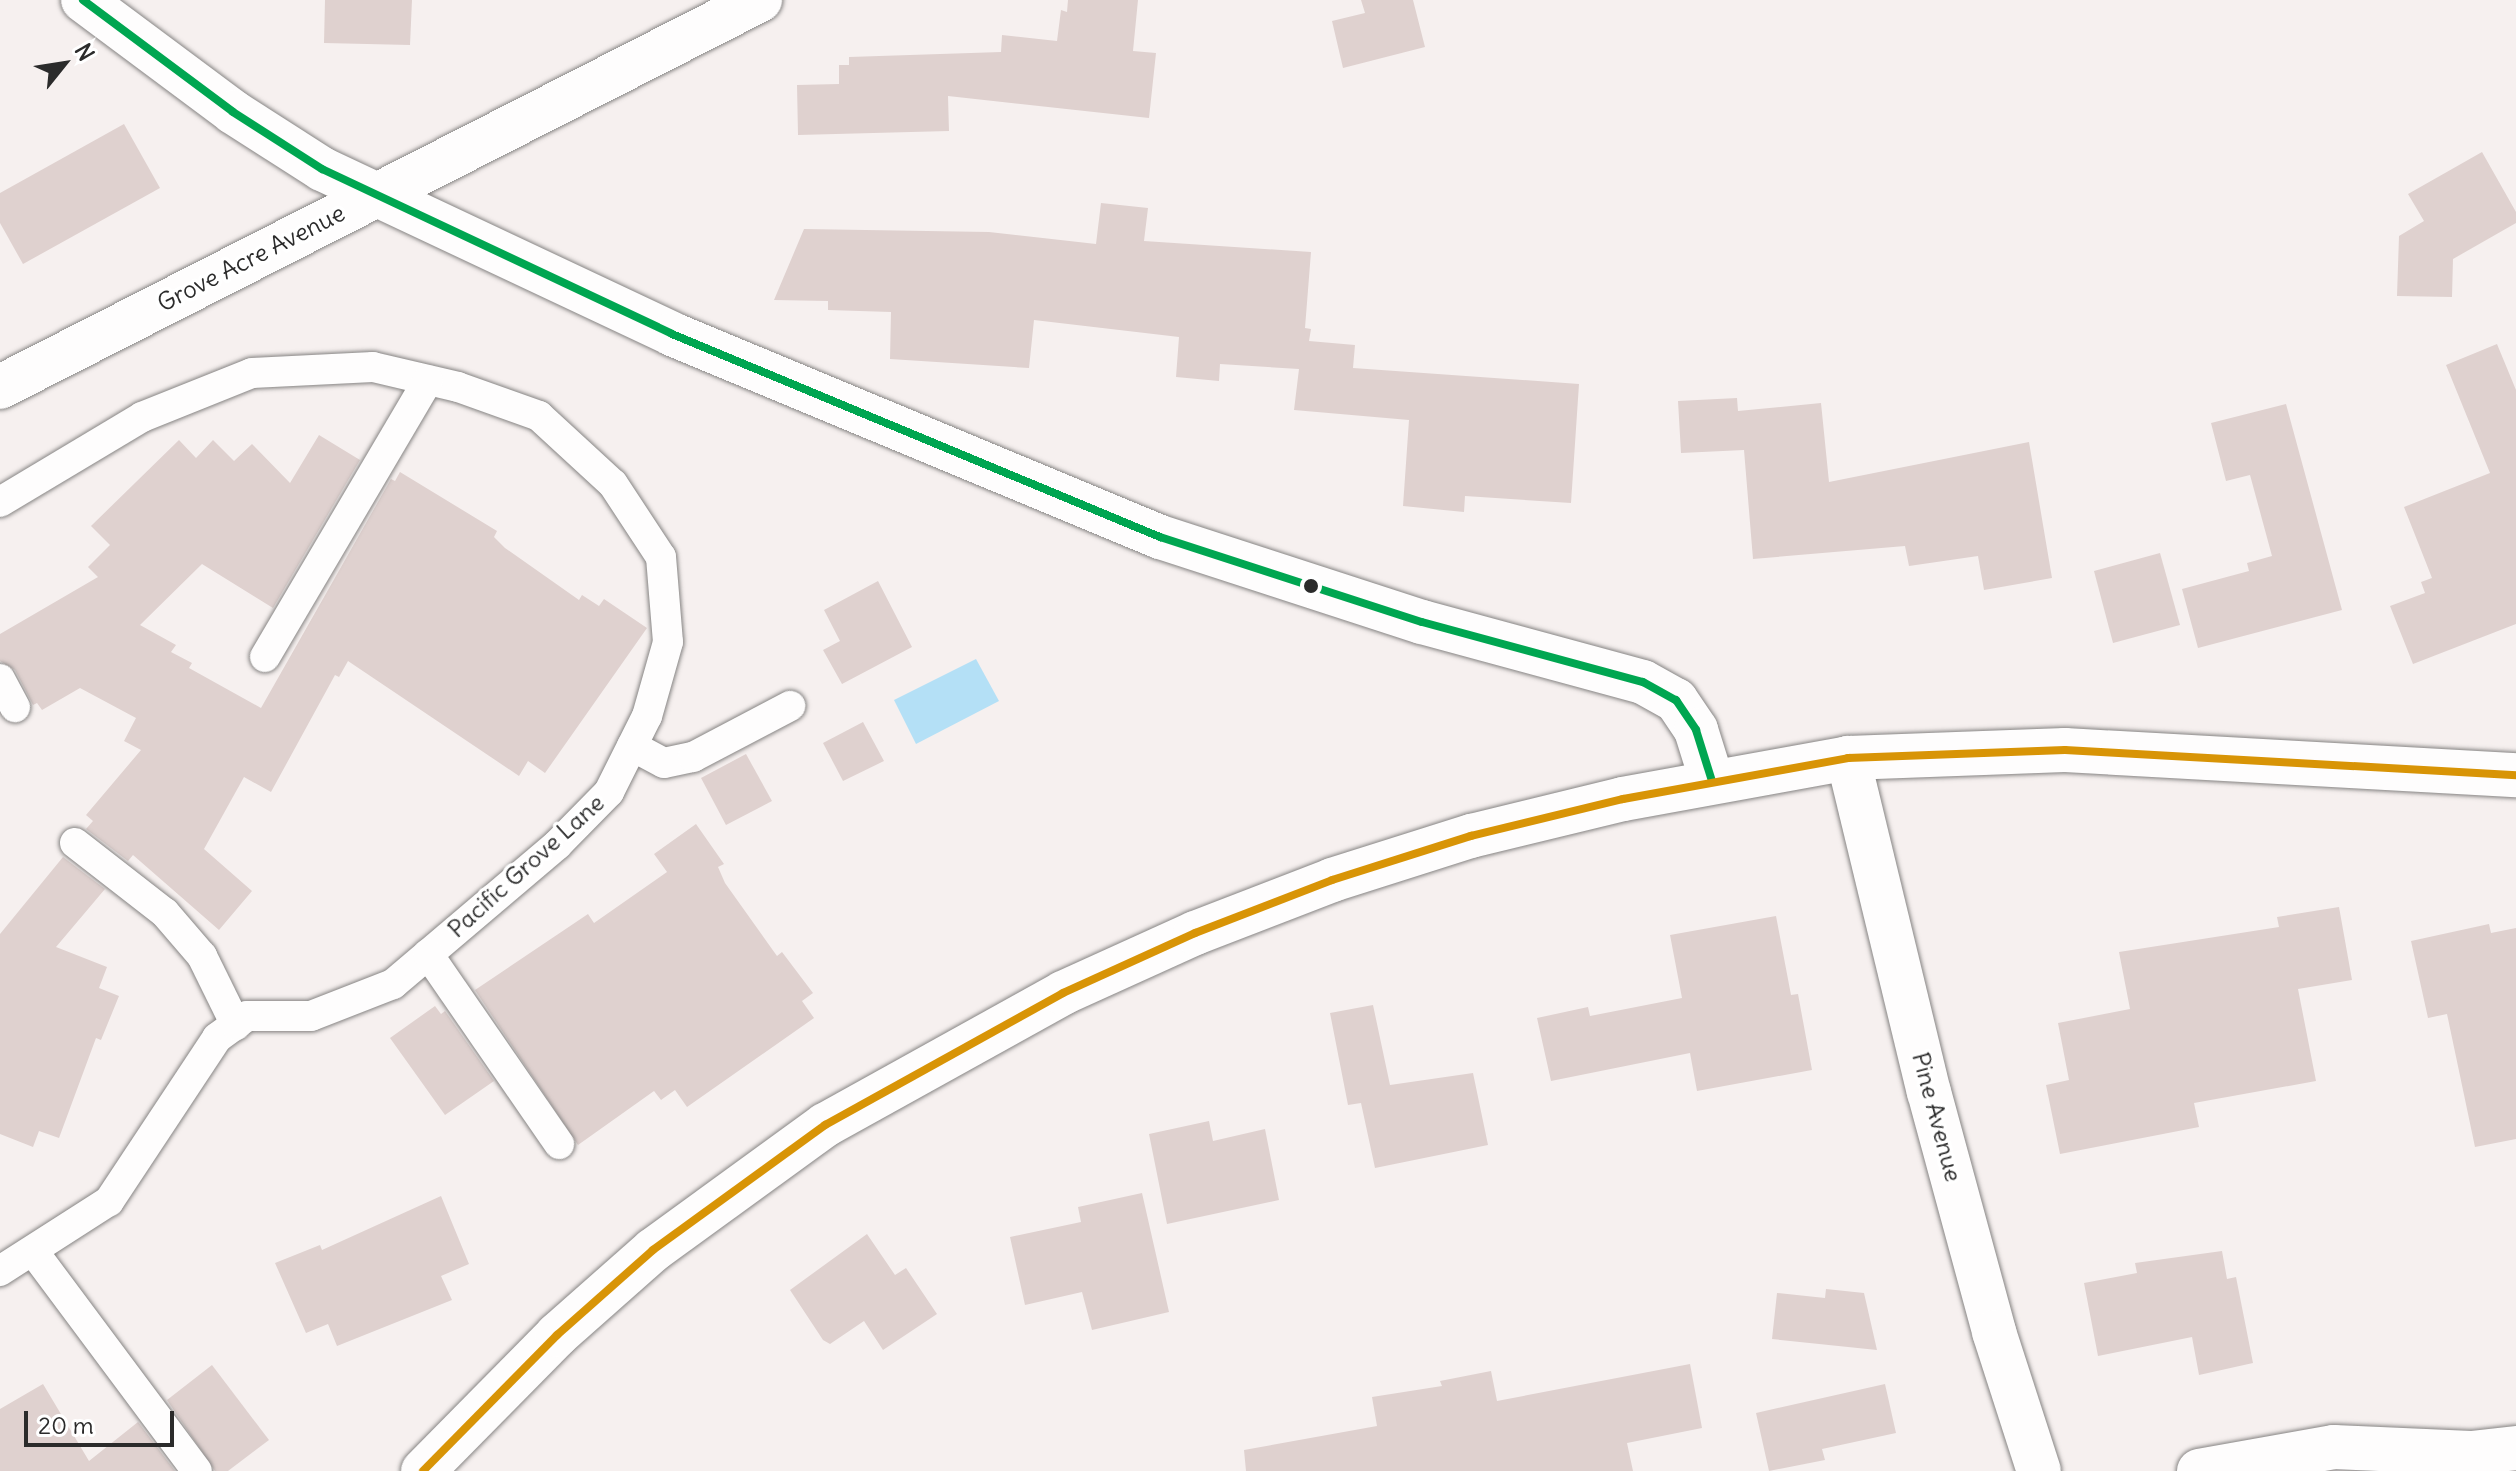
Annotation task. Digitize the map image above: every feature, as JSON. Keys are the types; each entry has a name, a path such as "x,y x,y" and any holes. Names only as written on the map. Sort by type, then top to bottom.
{"main road":[{"path":"83,0 233,112 373,195 686,340 1160,537 1422,622 1643,682 1676,700 1696,730 1712,781"},
{"name":"Grove Acre Avenue","path":"0,387 760,0"},
{"path":"423,1471 557,1335 653,1250 825,1125 939,1059 1168,945 1332,880 1471,836 1712,781 1848,758 2065,750 2516,775"},
{"name":"Pine Avenue","path":"1848,758 1933,1107 2039,1471"},
{"path":"2199,1471 2334,1447 2471,1453 2516,1448"}],"lane":[{"name":"Pacific Grove Lane","path":"0,502 142,417 252,373 373,367 428,380 539,416 613,484 661,557 668,642 647,716 609,792 557,845 393,984 311,1016 247,1016 217,1038 109,1201 0,1271"},
{"path":"265,657 428,380"},
{"path":"0,679 15,707"},
{"path":"632,746 664,763 693,757 790,706"},
{"path":"75,843 165,913 202,956 236,1025"},
{"path":"428,954 559,1144"},
{"path":"33,1251 197,1471"}],"water":[{"path":"976,659 999,701 916,744 894,700"}],"building":[{"path":"325,0 412,0 410,45 324,43"},
{"path":"1068,0 1138,0 1133,51 1156,53 1149,118 948,96 949,131 798,135 797,85 839,84 839,65 849,65 849,57 1001,52 1002,35 1057,41 1061,10 1067,12"},
{"path":"1361,0 1413,0 1425,47 1343,68 1332,21 1365,13"},
{"path":"124,124 160,188 23,264 0,223 0,193"},
{"path":"2482,152 2516,212 2516,223 2453,259 2452,297 2397,296 2399,236 2424,221 2408,194"},
{"path":"1101,203 1148,208 1144,241 1311,252 1305,328 1311,329 1309,341 1355,345 1353,368 1579,384 1571,503 1465,496 1464,512 1403,506 1409,420 1294,410 1299,369 1220,364 1219,381 1176,377 1179,337 1034,320 1029,368 890,359 891,312 828,310 828,301 774,300 804,229 989,232 1096,244"},
{"path":"2497,344 2516,390 2516,624 2413,664 2390,606 2425,593 2421,582 2432,578 2404,507 2490,473 2446,365"},
{"path":"1737,398 1738,411 1821,403 1829,482 2029,442 2052,578 1984,590 1978,556 1909,566 1905,546 1753,559 1744,450 1681,453 1678,401"},
{"path":"2286,404 2342,610 2198,648 2182,589 2249,571 2247,563 2272,556 2250,475 2226,481 2211,423"},
{"path":"319,435 360,460 273,608 202,564 140,625 176,645 171,652 192,663 189,668 261,708 391,479 395,481 400,472 497,531 494,537 505,548 579,600 582,595 599,606 604,599 647,628 545,773 528,761 519,776 348,661 339,677 335,675 271,792 244,777 204,849 252,891 219,930 133,855 128,861 86,829 93,821 86,815 141,750 124,741 136,718 80,688 42,710 37,703 33,705 15,670 0,661 0,634 98,577 88,567 110,545 91,526 179,440 196,458 213,440 234,461 252,444 290,483"},
{"path":"2160,553 2180,625 2113,643 2094,571"},
{"path":"878,581 912,647 842,684 823,650 840,641 824,610"},
{"path":"863,722 884,761 843,781 823,743"},
{"path":"746,754 772,801 726,825 701,778"},
{"path":"696,824 724,864 718,867 725,883 777,956 782,952 813,993 802,1001 814,1018 687,1107 675,1090 661,1100 654,1091 578,1145 475,990 588,914 594,923 667,872 654,854"},
{"path":"63,857 105,889 56,947 107,967 99,988 119,996 101,1040 96,1038 59,1138 39,1131 33,1147 0,1134 0,934"},
{"path":"2339,907 2352,980 2298,989 2316,1081 2194,1103 2199,1127 2060,1154 2046,1085 2069,1080 2058,1023 2130,1009 2119,952 2279,927 2277,917"},
{"path":"1776,916 1791,995 1798,994 1812,1070 1697,1091 1690,1053 1551,1081 1537,1018 1588,1007 1590,1016 1682,998 1670,935"},
{"path":"2489,924 2491,933 2516,928 2516,1139 2475,1147 2447,1014 2428,1018 2411,941"},
{"path":"1373,1005 1390,1085 1473,1073 1488,1145 1375,1168 1361,1103 1348,1105 1330,1013"},
{"path":"435,1006 441,1014 445,1011 494,1081 445,1115 390,1038"},
{"path":"1209,1121 1213,1141 1265,1129 1279,1200 1167,1224 1149,1134"},
{"path":"1142,1193 1169,1312 1092,1330 1082,1292 1025,1305 1010,1237 1081,1222 1078,1207"},
{"path":"441,1196 469,1264 441,1276 452,1300 337,1346 328,1324 306,1333 275,1263 320,1245 322,1250"},
{"path":"867,1234 895,1275 906,1268 937,1314 883,1350 864,1321 830,1344 823,1340 790,1290"},
{"path":"2222,1251 2227,1279 2236,1277 2253,1363 2199,1375 2192,1337 2098,1356 2084,1283 2137,1273 2135,1263"},
{"path":"1826,1289 1864,1293 1877,1350 1772,1339 1777,1293 1825,1298"},
{"path":"1690,1364 1702,1428 1627,1443 1633,1471 1246,1471 1244,1450 1377,1426 1372,1397 1442,1386 1440,1381 1491,1371 1497,1401"},
{"path":"212,1365 269,1440 228,1471 215,1471 167,1400"},
{"path":"43,1384 89,1461 138,1422 175,1471 0,1471 0,1409"},
{"path":"1885,1384 1896,1433 1822,1449 1825,1460 1769,1471 1756,1413"}],"transit line":[{"path":"83,0 233,112 322,169 672,334 1160,537 1422,622 1643,682 1676,700 1696,730 1712,781"},
{"path":"423,1471 557,1335 653,1250 825,1125 1063,993 1195,933 1332,880 1471,836 1623,799 1848,758 2065,750 2516,775"}]}
